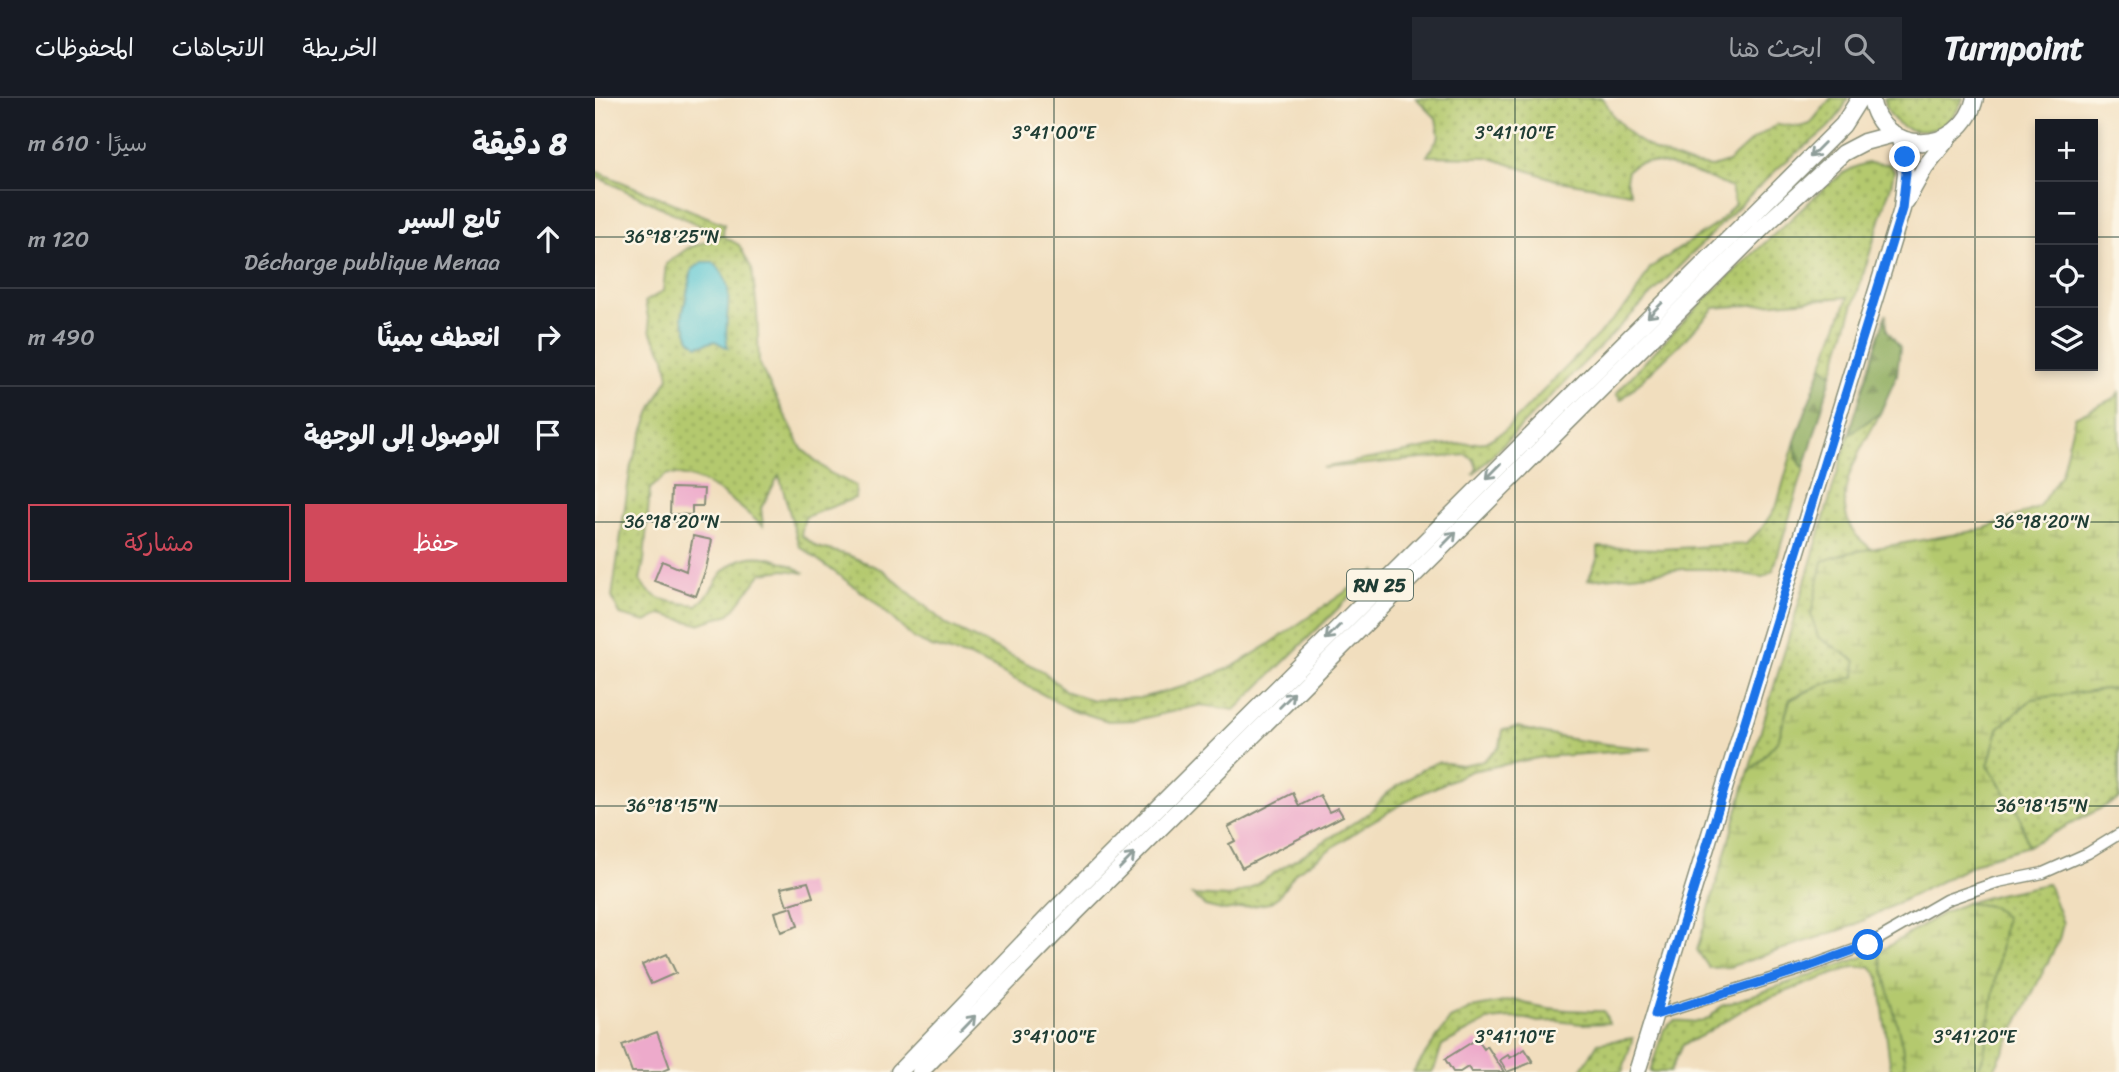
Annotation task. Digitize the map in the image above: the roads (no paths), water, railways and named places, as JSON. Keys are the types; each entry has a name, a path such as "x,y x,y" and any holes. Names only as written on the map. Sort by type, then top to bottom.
{"main road":[{"name":"RN 25","path":"899,1072 1072,893 1843,125 1860,98"},
{"path":"1871,98 1879,120 1897,136 1917,143 1934,142 1950,136"},
{"path":"1902,209 1925,167 1971,114 1975,98"},
{"name":"RN 25","path":"920,1072 1070,918 1754,235 1843,152 1864,142 1897,136"},
{"path":"1637,1072 1902,209 1906,173 1897,136"}],"street":[{"path":"1655,1015 1799,970 1868,945 1946,900 1998,882 2043,873 2088,853 2119,834"}],"water":[{"path":"702,262 713,262 726,282 728,348 715,341 697,346 690,339 682,317 692,270"}]}
